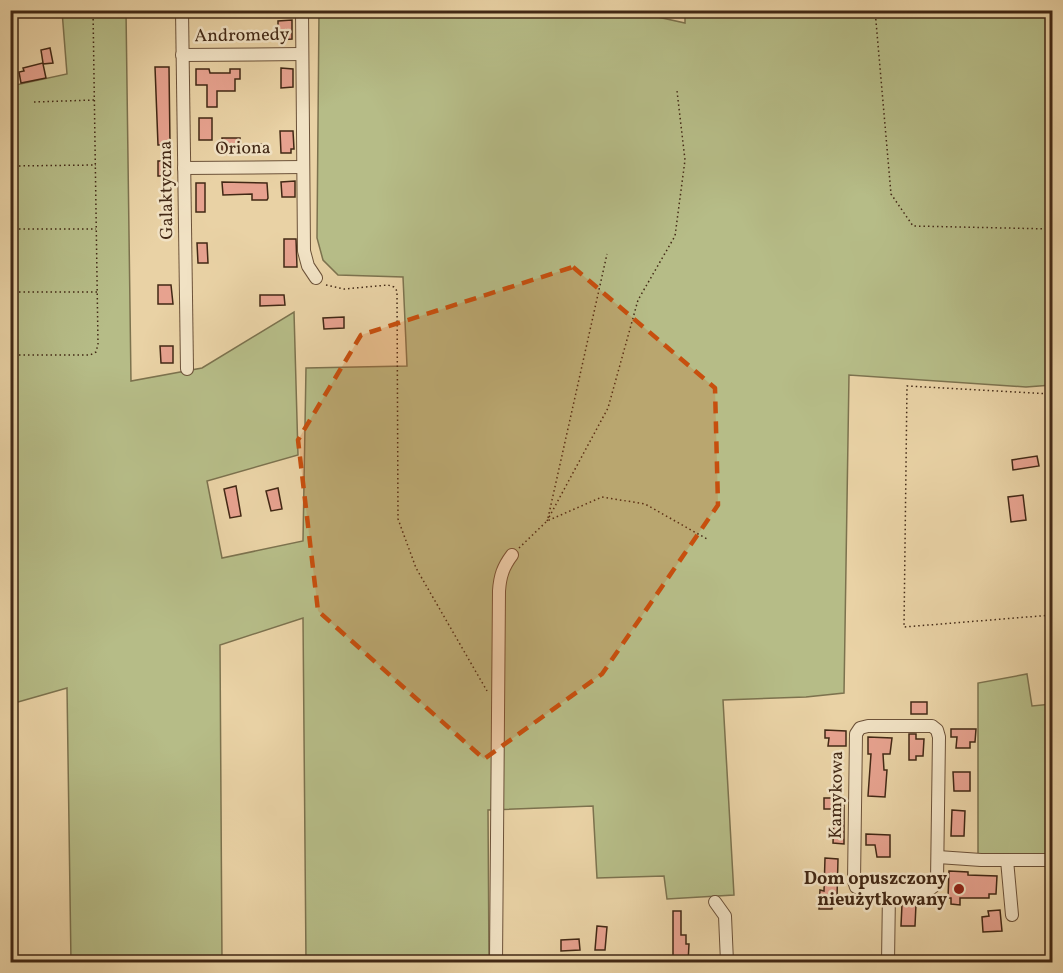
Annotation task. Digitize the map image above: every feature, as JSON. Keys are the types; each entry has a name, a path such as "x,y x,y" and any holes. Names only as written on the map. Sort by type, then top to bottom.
{"street":[{"name":"Galaktyczna","path":"182,10 188,369"},
{"path":"302,10 304,251 308,266 320,281"},
{"name":"Andromedy","path":"182,55 302,54"},
{"name":"Oriona","path":"184,168 303,167"},
{"path":"496,963 499,584 505,565 512,555"},
{"name":"Kamykowa","path":"868,726 932,726 937,730 939,737 937,880 934,886 927,891 889,891 862,890 856,887 854,881 856,734 860,728 868,726"},
{"path":"938,857 1053,860"},
{"path":"1007,860 1012,915"},
{"path":"888,963 889,891"},
{"path":"715,902 725,916 727,963"}],"path":[{"path":"10,355 90,355 96,352 98,344 93,10"},
{"path":"876,10 891,194 913,226 1053,229"},
{"path":"512,555 547,522 608,408 638,300 675,236 685,159 677,91"},
{"path":"34,102 94,100"},
{"path":"10,166 96,165"},
{"path":"10,229 96,229"},
{"path":"547,522 607,254"},
{"path":"320,281 344,289 388,285 398,291 398,519 416,568 497,709"},
{"path":"10,292 97,292"},
{"path":"1053,341 1053,376"},
{"path":"1053,394 907,386 904,627 1053,615"},
{"path":"547,522 602,497 645,504 707,539"}],"highlighted area":[{"path":"573,267 715,388 718,505 602,674 484,759 318,611 298,440 361,335"}],"green space":[{"path":"626,10 685,23 685,10 1052,11 1052,385 1026,387 849,375 844,693 723,700 734,895 667,899 664,876 597,878 593,806 488,810 489,962 306,962 303,618 220,645 222,962 71,962 67,688 11,704 11,86 67,74 62,11 126,11 131,381 202,368 294,312 298,455 207,481 222,558 303,541 306,368 407,366 403,277 338,275 323,260 317,238 319,11"},
{"path":"1027,674 1032,706 1052,704 1052,855 978,855 978,683"}],"building":[{"path":"292,20 292,39 278,40 278,21"},
{"path":"50,48 53,63 43,64 46,78 21,83 19,72 24,71 23,68 43,63 41,50"},
{"path":"155,67 169,67 170,145 158,145"},
{"path":"281,68 293,69 293,87 281,88"},
{"path":"196,69 209,69 210,73 230,73 230,69 240,69 240,79 235,79 235,91 217,91 217,107 207,107 207,85 196,85"},
{"path":"199,118 212,118 212,140 199,140"},
{"path":"280,131 293,131 294,149 291,149 291,153 281,153"},
{"path":"222,138 240,138 240,145 266,144 266,154 222,154"},
{"path":"158,161 171,161 170,176 158,176"},
{"path":"295,181 295,197 282,197 281,182"},
{"path":"222,182 267,183 268,198 267,200 252,200 252,194 223,195"},
{"path":"196,183 205,183 205,212 196,212"},
{"path":"284,239 296,239 297,267 284,267"},
{"path":"197,243 207,243 208,263 198,263"},
{"path":"158,285 171,285 173,304 158,304"},
{"path":"260,295 284,295 285,305 260,306"},
{"path":"344,317 344,328 324,329 323,318"},
{"path":"160,346 173,346 173,363 161,363"},
{"path":"1037,456 1039,466 1013,470 1012,460"},
{"path":"236,486 241,516 230,518 224,489"},
{"path":"278,488 282,509 271,511 266,491"},
{"path":"1023,495 1026,520 1011,522 1008,497"},
{"path":"911,702 927,702 927,714 911,714"},
{"path":"951,729 976,729 975,742 970,742 970,748 956,748 957,737 951,737"},
{"path":"825,730 846,731 846,746 828,746 829,738 825,738"},
{"path":"909,734 916,734 916,739 924,739 923,756 916,756 916,760 909,760"},
{"path":"868,737 892,738 890,754 883,754 884,770 887,770 885,797 868,796 871,754 868,754"},
{"path":"953,772 970,772 970,791 954,791"},
{"path":"824,798 844,798 844,844 833,843 834,816 832,816 832,809 824,809"},
{"path":"952,810 965,811 964,836 951,836"},
{"path":"866,834 890,835 890,857 877,857 875,845 866,845"},
{"path":"825,858 838,859 837,898 832,897 832,909 819,909 820,890 824,891"},
{"path":"949,871 968,872 968,875 997,876 996,894 989,894 989,898 960,898 960,905 951,904 951,898 948,898"},
{"path":"902,904 916,904 915,926 901,926"},
{"path":"1000,910 1002,931 983,932 982,917 989,916 988,911"},
{"path":"673,911 681,911 681,935 686,935 686,944 689,944 688,963 673,963"},
{"path":"597,926 607,927 605,950 595,950"},
{"path":"579,939 580,950 561,951 561,940"}],"place":[{"name":"Dom opuszczony nieużytkowany","path":"959,889"}]}
